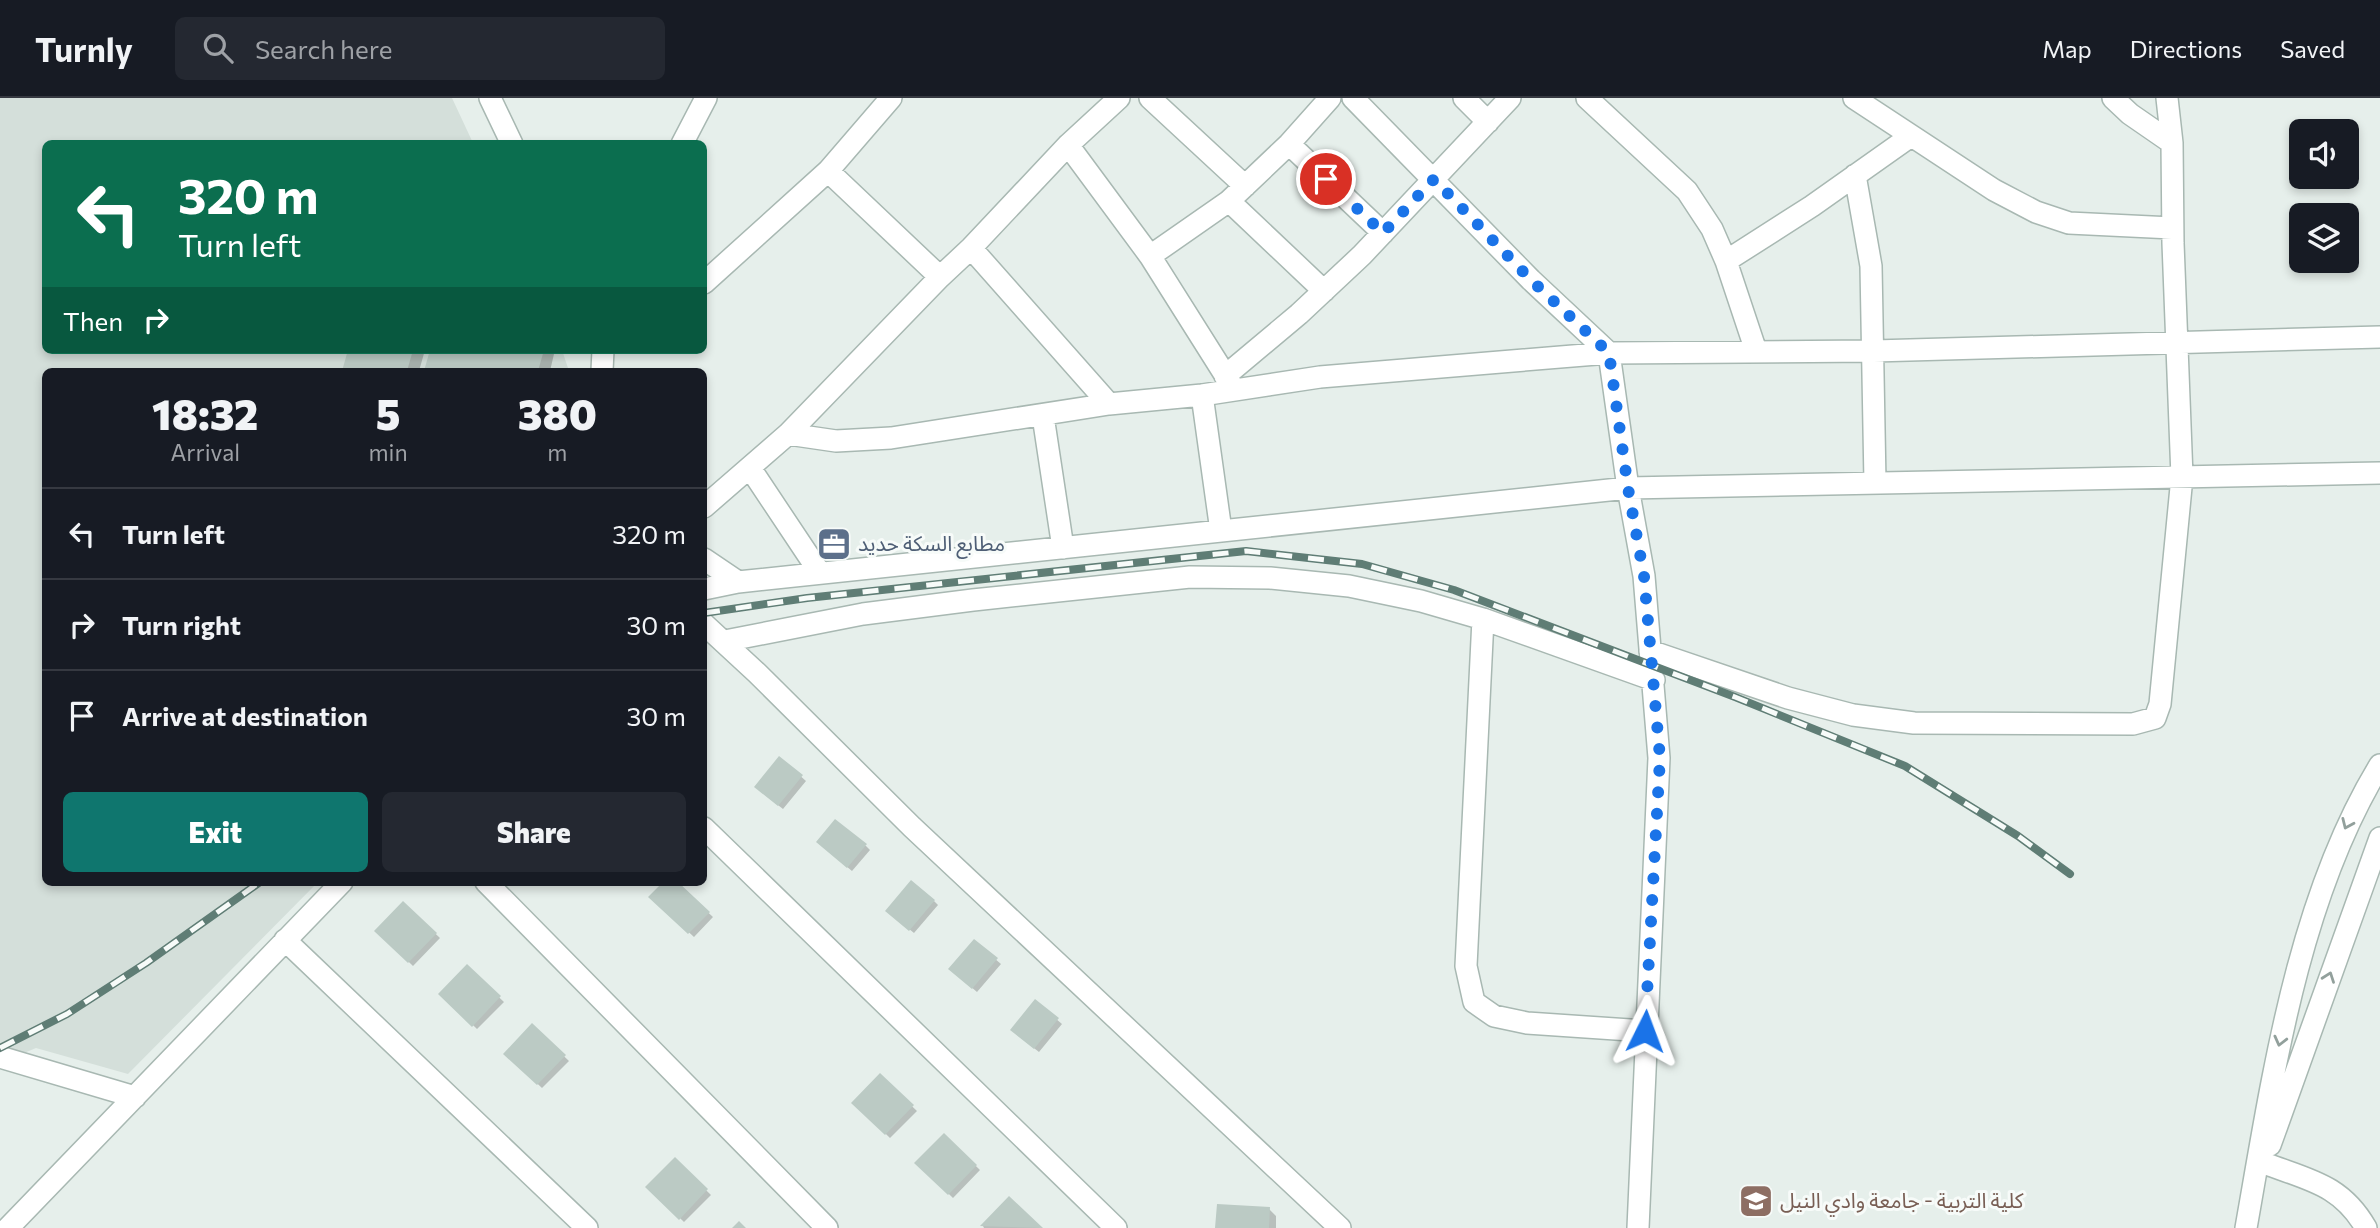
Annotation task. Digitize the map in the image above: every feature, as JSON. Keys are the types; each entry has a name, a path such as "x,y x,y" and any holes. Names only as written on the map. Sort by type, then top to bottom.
{"street":[{"path":"490,98 510,140"},
{"path":"684,140 706,98"},
{"path":"707,280 828,171 891,98"},
{"path":"707,504 788,434 1068,145 1119,98"},
{"path":"1150,98 1245,186"},
{"path":"1150,256 1229,201 1289,144 1330,98"},
{"path":"1353,98 1531,280 1609,353 1628,488 1644,576 1660,758 1645,1031 1638,1228"},
{"path":"1464,98 1488,122"},
{"path":"788,434 836,441 891,438 1109,404 1202,395 1230,382 1383,233 1510,98"},
{"path":"1587,98 1687,191 1712,229 1726,261 1756,351"},
{"path":"1854,98 1994,190 2036,212 2069,223 2172,228"},
{"path":"2113,98 2130,114 2172,143"},
{"path":"1650,651 1788,698 1853,715 1902,722 2133,724 2155,718 2160,704 2182,477 2172,228 2172,143 2167,98"},
{"path":"1726,261 1911,136"},
{"path":"1289,144 1383,233"},
{"path":"1068,145 1150,256 1230,382"},
{"path":"828,171 940,277"},
{"path":"1856,175 1871,266 1875,483"},
{"path":"1229,201 1324,291"},
{"path":"971,248 1109,404"},
{"path":"1230,382 1609,353 2176,345 2380,337"},
{"path":"1202,395 1221,531"},
{"path":"1043,416 1063,548"},
{"path":"750,468 820,573"},
{"path":"707,588 738,582 820,573 1628,488 2380,472"},
{"path":"707,561 738,582"},
{"path":"725,641 863,614 1190,578 1270,578 1349,586 1421,601 1483,619 1654,680"},
{"path":"1483,619 1466,966 1474,1002 1494,1016 1527,1023 1645,1031"},
{"path":"707,626 725,641 912,827 1340,1228"},
{"path":"2246,1228 2277,1054 2309,933 2335,853 2350,818 2380,765"},
{"path":"707,831 1116,1228"},
{"path":"2250,1203 2380,838"},
{"path":"8,1228 338,886"},
{"path":"490,886 827,1228"},
{"path":"285,940 586,1228"},
{"path":"0,1057 135,1097"},
{"path":"2264,1163 2329,1187 2346,1199 2366,1228"}],"shaded area":[{"path":"0,98 452,98 472,140 42,140 42,354 563,354 568,368 42,368 42,886 314,886 128,1074 36,1048 0,1063"}],"building":[{"path":"347,354 412,354 408,368 343,368"},
{"path":"429,354 543,354 539,368 425,368"},
{"path":"779,756 803,775 778,806 754,787"},
{"path":"835,819 867,844 847,868 816,842"},
{"path":"911,880 935,900 909,931 885,911"},
{"path":"659,886 682,886 710,912 688,934 648,897"},
{"path":"403,901 437,933 408,963 374,931"},
{"path":"974,939 998,958 972,989 948,969"},
{"path":"467,964 501,996 472,1027 438,994"},
{"path":"1035,999 1059,1018 1034,1049 1010,1030"},
{"path":"532,1023 566,1055 537,1085 503,1054"},
{"path":"880,1073 914,1105 885,1135 851,1103"},
{"path":"944,1133 977,1165 948,1195 914,1163"},
{"path":"675,1157 708,1189 679,1220 645,1187"},
{"path":"1009,1196 1043,1228 980,1226"},
{"path":"1217,1204 1270,1207 1269,1228 1215,1228"},
{"path":"739,1221 746,1228 732,1228"}],"railway":[{"path":"707,613 807,598 1246,551 1362,564 1454,590 1735,697 1905,766 2018,836 2070,874"},
{"path":"0,1048 67,1014 146,963 254,886"}],"place":[{"name":"مطابع السكة حديد","path":"834,544"},
{"name":"كلية التربية - جامعة وادي النيل","path":"1756,1201"}],"route":[{"path":"1326,179 1383,233 1434,179 1531,280 1609,353 1628,488 1644,576 1660,758 1645,1031"}]}
